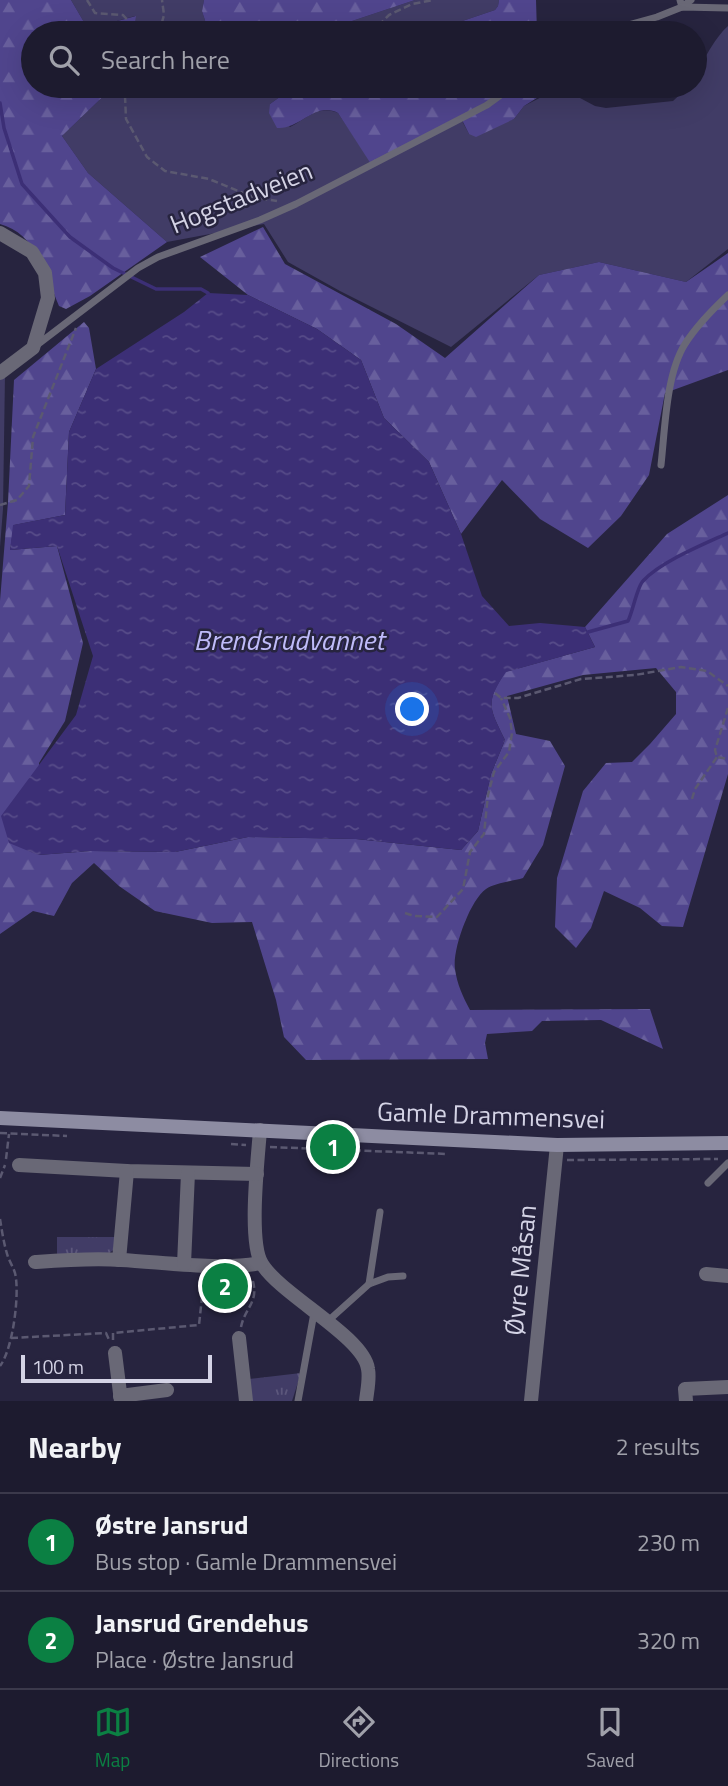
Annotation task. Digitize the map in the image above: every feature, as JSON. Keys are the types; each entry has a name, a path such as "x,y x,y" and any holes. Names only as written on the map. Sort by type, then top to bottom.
{"main road":[{"name":"Gamle Drammensvei","path":"1,1115 557,1144 728,1143"}],"street":[{"path":"0,233 32,252 45,273 48,298 33,348"},
{"name":"Hogstadveien","path":"0,373 33,348"},
{"path":"260,1130 256,1221 257,1250 261,1263 272,1277 328,1321 363,1355 369,1367 366,1401"},
{"name":"Øvre Måsan","path":"531,1401 557,1144"},
{"path":"19,1165 257,1174"},
{"path":"119,1259 127,1171"},
{"path":"184,1264 188,1173"},
{"path":"35,1262 119,1259 184,1264 261,1263"},
{"path":"706,1274 728,1276"},
{"path":"239,1338 246,1401"},
{"path":"115,1353 120,1398 167,1390"},
{"path":"686,1401 685,1389 728,1387"}],"lane":[{"path":"642,21 691,0"},
{"path":"681,4 728,8"},
{"name":"Hogstadveien","path":"33,348 138,268 158,257 288,208 497,98"},
{"path":"661,465 668,402 683,346 698,325 728,295"},
{"path":"708,1182 728,1163"},
{"path":"369,1284 380,1212"},
{"path":"328,1321 369,1284 388,1277 403,1276"},
{"path":"298,1401 314,1312"}],"path":[{"path":"87,0 95,13 123,15 128,21"},
{"path":"162,0 162,21"},
{"path":"383,21 389,15 412,5 433,0"},
{"path":"125,98 125,119 147,157 166,171 209,179 254,197 280,201 288,208"},
{"path":"0,505 18,500 29,486 33,437 83,312"},
{"path":"501,698 518,698 581,679 635,675 681,667 707,671 728,686"},
{"path":"405,913 437,917 463,889 470,852 484,835 488,795 494,772 509,751 512,733 510,718 501,698 495,693"},
{"path":"717,757 715,750 728,708"},
{"path":"717,757 728,759"},
{"path":"692,799 695,789 717,757"},
{"path":"0,1178 5,1167 9,1133 1,1115"},
{"path":"0,1219 15,1273 17,1292 11,1338 0,1366"},
{"path":"115,1353 113,1333 199,1325 206,1264"},
{"path":"11,1338 106,1333 115,1353"}],"green space":[{"path":"0,0 71,0 83,21 21,21 21,98 102,98 62,136 88,173 167,242 90,296 66,309 59,306 32,246 13,229 0,224"},
{"path":"71,0 204,0 202,11 205,21 134,21 135,16 117,21 83,21"},
{"path":"204,0 415,0 352,21 205,21 202,11"},
{"path":"415,0 499,0 495,10 462,21 352,21"},
{"path":"499,0 536,0 537,21 462,21 495,10"},
{"path":"136,16 135,21 118,21"},
{"path":"728,26 728,249 686,282 599,262 539,275 451,347 288,262 264,224 167,242 88,173 62,136 102,98 278,98 270,104 290,127 319,111 338,113 373,165 461,119 469,134 514,119 524,106 540,98 580,98 606,108 673,101 676,98 707,98 707,54"},
{"path":"278,98 537,98 524,106 514,119 476,137 469,134 461,118 371,164 338,113 322,111 293,125 277,128 269,113 270,104"},
{"path":"263,227 285,264 396,324 445,358 539,275 599,262 686,282 728,253 728,370 665,393 649,475 621,516 588,548 540,519 502,480 461,534 429,462 384,418 361,360 317,329 248,295 200,257"},
{"path":"84,322 89,328 96,369 69,432 65,515 14,525 10,550 57,546 83,643 65,721 39,763 38,855 91,851 175,852 248,837 356,839 461,850 478,831 491,774 505,740 495,720 492,699 505,672 595,647 585,627 667,534 728,495 728,774 683,927 662,926 640,908 604,891 591,928 576,948 555,927 557,878 583,791 606,763 632,762 676,714 676,692 656,668 583,675 507,696 516,734 550,741 565,766 543,845 523,878 494,885 480,895 468,914 456,950 455,969 470,1010 650,1009 663,1049 601,1020 542,1021 532,1031 487,1034 485,1043 488,1059 306,1060 284,1037 276,1000 252,922 212,923 155,911 119,886 94,863 72,883 54,916 33,911 0,934 0,601 14,380"},
{"path":"0,374 5,374 0,547"},
{"path":"57,1237 118,1237 116,1248 108,1254 57,1256"},
{"path":"301,1373 292,1401 250,1401 249,1379"}],"water":[{"name":"Brendsrudvannet","path":"208,293 248,295 317,329 361,360 384,418 429,462 461,534 482,596 509,626 540,623 585,627 595,647 506,672 492,698 495,720 505,740 491,774 478,831 461,850 356,839 248,837 175,852 91,851 38,855 9,843 1,816 76,715 93,656 57,546 10,550 13,525 65,515 69,432 96,369 184,312"}],"waterway":[{"path":"0,103 4,128 22,184 70,237 113,268 156,289 201,289 208,293"},
{"path":"588,632 628,621 643,581 683,554 728,533"}],"place":[{"name":"Østre Jansrud","path":"333,1147"},
{"name":"Jansrud Grendehus","path":"225,1286"}]}
